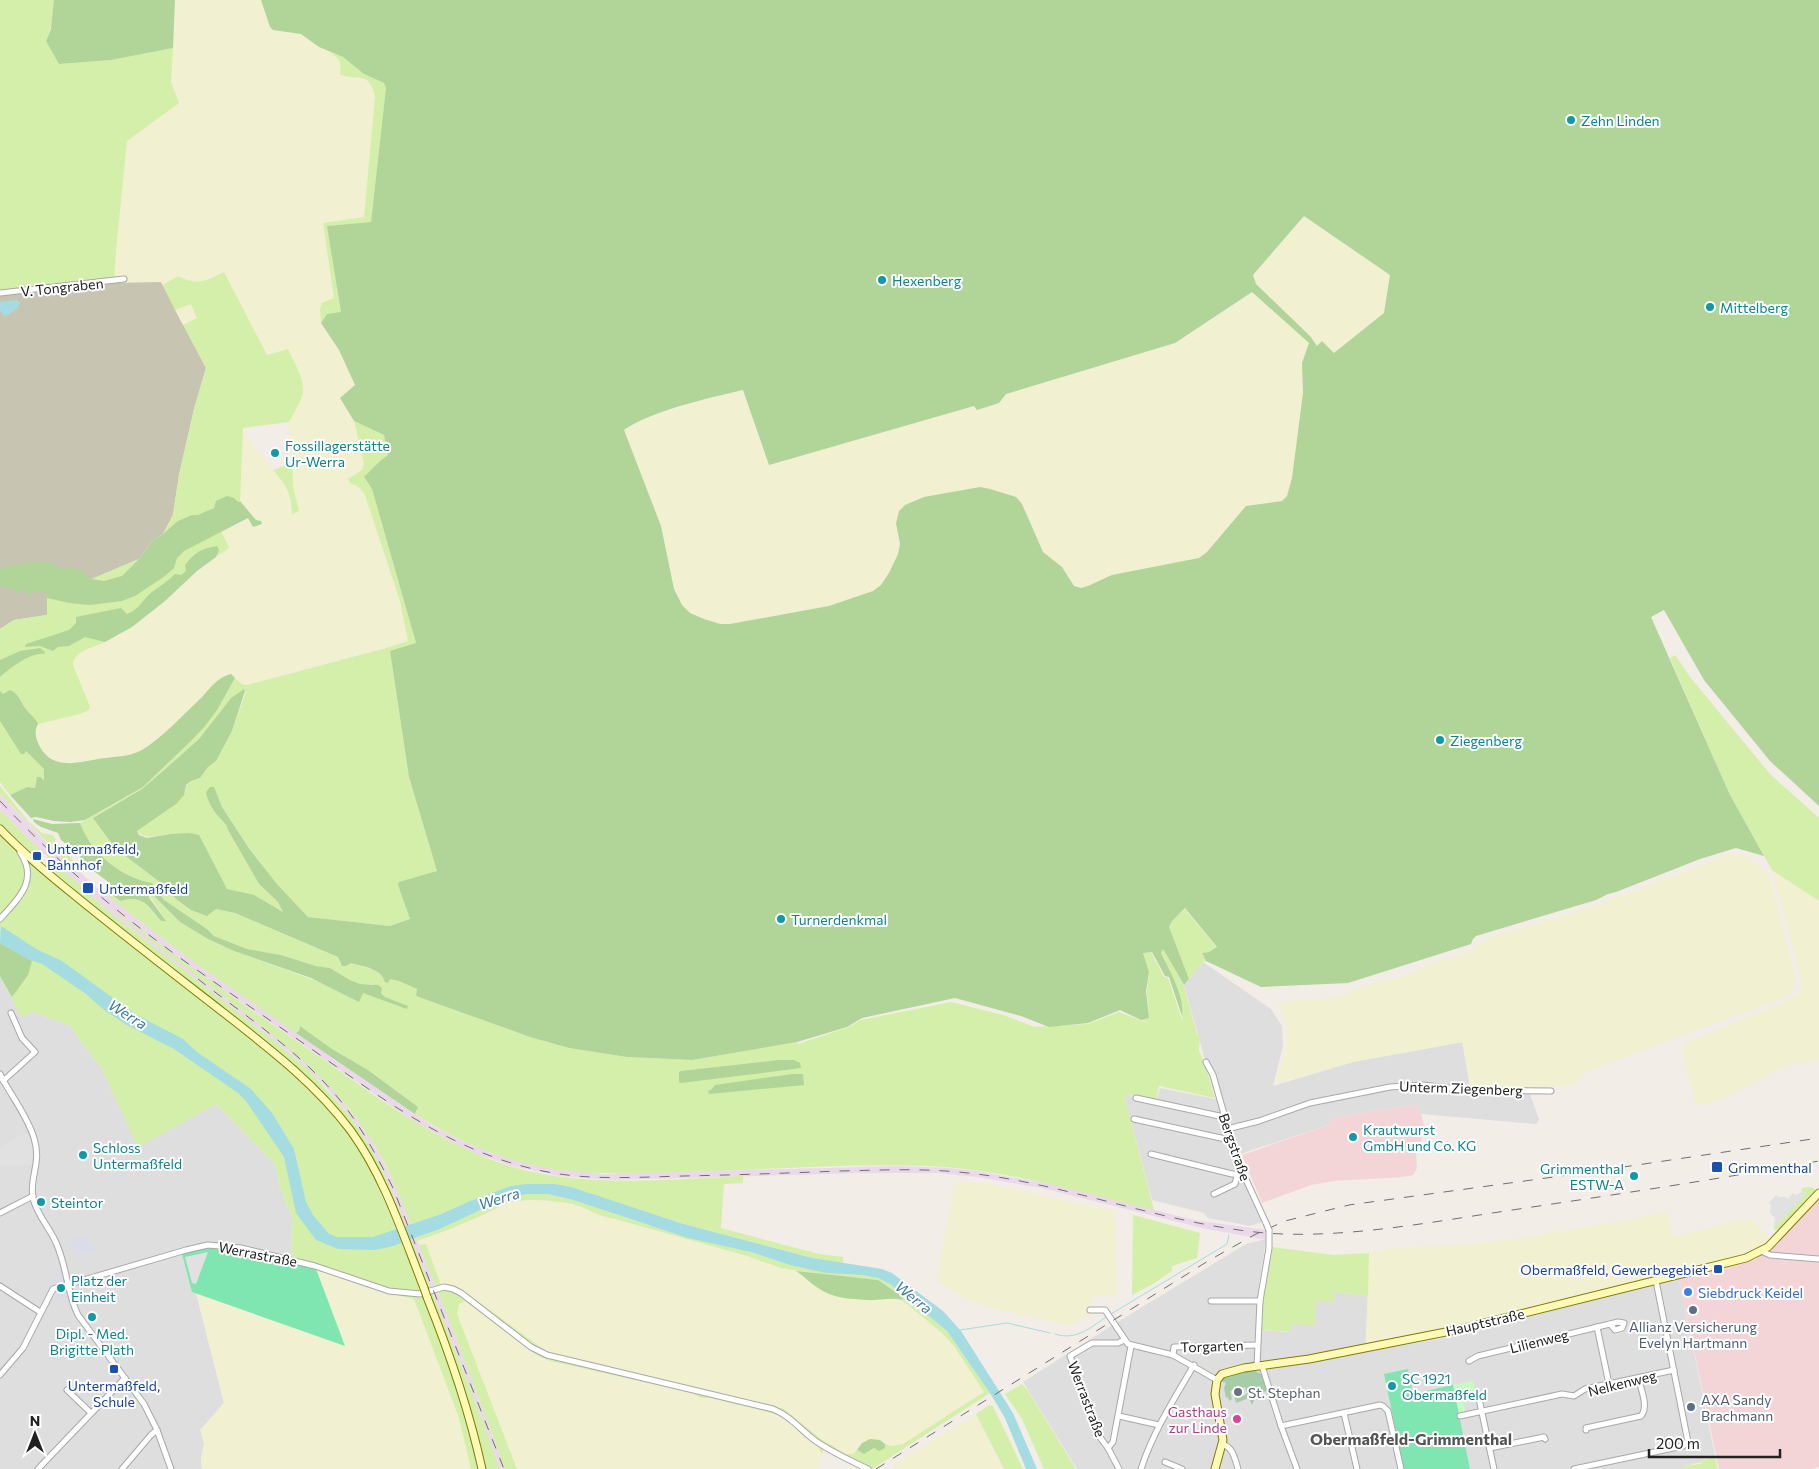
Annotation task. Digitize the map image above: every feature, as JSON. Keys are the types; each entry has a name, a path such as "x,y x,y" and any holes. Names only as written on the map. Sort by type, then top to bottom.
{"main road":[{"path":"0,829 16,845 120,933 282,1058 323,1097 352,1133 368,1158 394,1213 412,1256 422,1291 428,1297 461,1388 482,1469"},
{"name":"Hauptstraße","path":"1217,1380 1222,1374 1232,1370 1309,1359 1405,1341 1503,1319 1746,1258 1761,1251 1776,1239 1819,1193"},
{"path":"1215,1469 1222,1444 1215,1394 1217,1380"}],"street":[{"name":"V. Tongraben","path":"0,293 124,279"},
{"path":"0,919 14,904 24,889 28,874 26,860 16,845"},
{"path":"3,1081 35,1052 22,1038 11,1012"},
{"name":"Bergstraße","path":"1206,1062 1213,1075 1240,1175 1269,1230 1270,1241 1260,1301"},
{"path":"0,1074 25,1117 37,1147 33,1196 38,1212 58,1247 72,1304 78,1315 144,1404 157,1430 171,1469"},
{"name":"Unterm Ziegenberg","path":"1227,1129 1259,1121 1310,1103 1390,1087 1423,1085 1466,1090 1551,1091"},
{"path":"1136,1098 1224,1117"},
{"path":"1134,1118 1230,1140"},
{"path":"1151,1154 1240,1175 1235,1184 1214,1194"},
{"path":"0,1213 33,1196"},
{"name":"Werrastraße","path":"0,1375 23,1348 53,1289 114,1270 208,1245 241,1248 315,1266 389,1291 422,1291"},
{"path":"1761,1251 1770,1255 1819,1259"},
{"path":"1574,1469 1688,1442 1656,1281"},
{"path":"0,1286 40,1312"},
{"path":"422,1291 444,1287 452,1288 531,1347 547,1356 756,1404 782,1412 820,1444 868,1469"},
{"path":"1211,1300 1260,1301 1257,1345 1259,1366 1297,1469"},
{"path":"1090,1310 1105,1310 1124,1340 1131,1346 1173,1355 1194,1365 1217,1380"},
{"name":"Lilienweg","path":"1469,1361 1478,1356 1610,1324"},
{"path":"1597,1327 1609,1384"},
{"name":"Werrastraße","path":"1119,1469 1099,1436 1070,1356 1092,1343 1118,1343 1124,1340"},
{"name":"Torgarten","path":"1173,1355 1174,1347 1257,1345"},
{"path":"1108,1448 1113,1442 1119,1416 1131,1346"},
{"path":"1141,1469 1160,1425 1194,1365"},
{"name":"Nelkenweg","path":"1460,1416 1562,1394 1574,1396 1586,1389 1674,1370"},
{"path":"38,1469 125,1378"},
{"path":"1586,1430 1586,1428 1644,1414 1645,1406 1638,1378"},
{"path":"67,1390 91,1413"},
{"path":"1478,1394 1494,1469"},
{"path":"1281,1426 1380,1405 1384,1406 1388,1412 1401,1469"},
{"path":"1344,1413 1357,1469"},
{"path":"1119,1416 1160,1425"},
{"path":"122,1469 157,1430"},
{"path":"1490,1448 1544,1437 1545,1439"},
{"path":"1222,1444 1229,1446 1238,1469"},
{"path":"1166,1462 1182,1469"}],"shaded area":[{"path":"125,282 161,282 206,368 194,409 179,475 173,515 163,534 153,540 139,559 47,598 47,615 14,620 0,629 0,294"},
{"path":"0,794 41,837 101,891 195,963 431,1125 491,1153 548,1168 603,1174 896,1166 977,1171 1060,1186 1194,1220 1266,1230 1267,1240 1202,1228 1042,1188 978,1177 938,1173 860,1173 610,1180 559,1176 512,1166 461,1148 412,1120 187,965 113,909 299,1055 331,1087 365,1129 397,1189 457,1340 505,1469 500,1469 475,1400 392,1191 373,1151 350,1116 324,1085 294,1057 106,909 35,845 0,810"},
{"path":"1203,962 1271,1009 1282,1026 1283,1046 1273,1086 1353,1062 1463,1042 1470,1087 1528,1088 1539,1120 1536,1124 1421,1114 1415,1105 1331,1118 1329,1125 1234,1156 1262,1222 1250,1226 1208,1218 1204,1213 1152,1200 1124,1094 1156,1101 1160,1088 1216,1099 1184,985"},
{"path":"0,976 22,1017 32,1012 69,1025 102,1069 138,1146 216,1104 275,1164 280,1188 292,1216 291,1263 229,1249 192,1292 196,1293 224,1403 201,1430 204,1444 201,1459 202,1469 0,1469"},
{"path":"1415,1105 1421,1114 1424,1125 1420,1148 1416,1151 1417,1168 1413,1175 1334,1181 1311,1185 1262,1203 1242,1155 1329,1125 1331,1118"},
{"path":"28,1132 33,1150 32,1165 0,1165 0,1149"},
{"path":"1801,1192 1804,1193 1803,1197 1776,1226 1774,1224 1775,1218 1770,1213 1771,1205 1769,1203 1776,1195 1788,1199 1793,1193 1796,1195"},
{"path":"1819,1197 1819,1467 1811,1469 1719,1469 1679,1279 1755,1260 1778,1240"},
{"path":"91,1236 90,1246 95,1246 95,1251 76,1255 74,1247 67,1247 65,1243 73,1240 73,1237"},
{"path":"1266,1240 1258,1291 1256,1330 1290,1332 1290,1324 1316,1301 1334,1292 1368,1296 1365,1352 1445,1338 1679,1279 1715,1456 1705,1458 1702,1462 1684,1466 1682,1469 1077,1469 1023,1382 1246,1244"},
{"path":"208,1252 196,1284 192,1283 185,1257"},
{"name":"Platz der Einheit","path":"67,1266 77,1301 71,1305 48,1292 60,1269"}],"green space":[{"path":"0,0 60,0 46,41 59,64 111,60 173,48 171,82 179,103 127,141 114,283 0,294"},
{"path":"54,0 175,0 173,48 111,60 59,64 46,41 51,29"},
{"path":"175,0 261,0 272,30 301,34 340,59 340,74 363,78 369,81 373,88 375,97 364,217 323,223 334,299 323,303 321,323 339,350 355,385 340,398 354,421 364,463 362,470 348,479 362,489 365,495 400,601 408,641 247,685 242,684 231,674 225,675 168,729 142,750 131,755 68,763 57,762 40,748 36,738 36,728 38,724 89,710 90,707 73,665 73,658 77,654 97,646 132,627 197,571 229,548 221,531 244,522 248,518 253,527 259,522 238,498 229,414 284,482 292,514 299,511 293,487 289,422 302,396 267,355 224,272 204,282 189,281 178,276 163,285 161,282 114,283 127,141 179,103 171,82"},
{"path":"261,0 1819,0 1819,806 1770,761 1704,680 1664,610 1651,617 1730,795 1764,856 1736,848 1700,859 1596,900 1476,936 1471,944 1348,983 1261,987 1206,961 1202,953 1209,952 1217,947 1185,908 1172,921 1169,927 1189,979 1184,985 1163,949 1161,953 1179,992 1182,1016 1169,977 1165,976 1152,952 1143,953 1149,972 1146,991 1149,1018 1141,1020 1120,1010 1088,1023 1049,1027 1021,1016 955,998 862,1018 847,1027 797,1042 692,1060 627,1057 569,1048 530,1037 416,996 417,989 390,979 388,983 385,982 380,974 371,969 351,963 342,966 338,957 235,913 216,909 207,916 191,910 176,899 165,886 115,848 93,818 142,789 162,772 199,739 231,698 244,689 245,691 232,731 216,761 208,767 200,778 186,785 184,795 176,804 137,831 139,835 147,838 171,834 190,833 199,835 227,889 254,895 283,912 278,902 259,884 227,826 211,805 206,792 210,787 214,787 222,807 250,850 277,884 308,917 390,926 410,919 398,885 399,882 437,871 409,777 390,651 416,643 372,489 364,477 388,455 384,435 354,421 340,398 355,385 339,350 321,323 327,314 341,312 327,226 371,222 386,88 384,83 364,74 343,57 319,47 301,34 273,30 270,27","holes":["1304,216 1390,275 1384,313 1334,353 1322,341 1317,346 1310,336 1256,284 1253,275","1252,292 1309,343 1302,363 1303,393 1292,478 1287,496 1282,501 1246,506 1207,552 1199,558 1112,575 1081,588 1074,586 1062,567 1043,552 1022,504 1016,497 980,487 924,497 905,505 899,511 896,523 900,544 898,554 881,585 873,591 829,606 730,624 720,624 704,619 690,613 682,605 674,589 661,526 624,430 636,423 665,411 743,390 769,465 974,406 977,410 999,403 1006,394 1175,343"]},
{"path":"330,52 343,57 364,74 384,83 386,89 371,222 328,226 341,313 327,314 321,323 320,309 322,303 334,298 323,223 364,217 375,97 366,79 340,74 341,66 339,61"},
{"path":"1304,216 1390,275 1384,313 1334,353 1317,346 1310,336 1256,284 1253,275"},
{"path":"224,272 267,355 288,349 303,385 302,397 289,422 243,428 240,501 163,534 173,515 179,475 194,409 206,368 183,325 197,318 191,304 175,310 163,285 178,276 196,282 212,278"},
{"path":"1252,292 1309,343 1302,363 1303,393 1292,478 1287,497 1282,501 1273,503 1199,558 1081,588 1074,586 1062,567 1043,552 1022,504 1016,497 980,487 913,500 896,522 900,544 898,554 889,573 881,585 863,596 829,606 730,624 720,624 704,619 690,613 682,605 674,589 661,526 624,430 638,421 685,405 744,389 769,464 974,406 999,403 1006,394 1209,322"},
{"path":"191,303 197,318 183,325 175,310"},
{"path":"354,421 384,435 388,455 364,478 372,489 416,643 390,652 409,777 437,871 398,885 410,919 390,926 308,917 277,884 250,850 222,807 213,787 206,791 213,809 226,825 259,884 278,902 284,913 257,898 227,890 214,865 171,834 148,837 140,834 137,831 174,805 180,799 186,786 191,781 200,778 208,767 216,761 232,731 246,692 244,689 231,698 199,739 163,772 142,789 93,818 115,848 165,886 176,899 191,910 216,909 235,913 338,957 340,963 346,966 351,963 375,970 383,977 399,981 417,989 416,996 530,1037 569,1048 627,1057 692,1060 797,1042 798,1044 849,1027 861,1020 951,1002 1003,1015 1035,1027 1088,1024 1119,1012 1150,1024 1141,1019 1149,1018 1147,991 1149,972 1143,953 1151,952 1164,977 1168,978 1183,1021 1177,987 1161,953 1163,949 1184,986 1197,1034 1200,1036 1199,1051 1215,1098 1159,1086 1156,1100 1124,1094 1154,1210 1013,1176 956,1168 866,1165 615,1173 564,1171 512,1160 478,1148 415,1114 418,1107 368,1070 332,1049 300,1026 299,1031 296,1033 195,963 101,891 103,889 120,901 128,899 139,900 160,921 166,921 146,891 150,892 180,922 208,939 234,951 330,986 362,992 408,1006 385,997 373,984 360,984 330,968 316,966 281,955 247,949 214,936 207,929 164,900 152,883 129,875 108,862 91,844 80,823 143,787 190,742 217,710 235,678 242,684 247,685 408,641 400,601 365,495 360,488 351,484 348,479 362,470 364,463"},
{"path":"292,463 293,487 299,511 292,514 291,501 287,490 273,470"},
{"path":"227,496 234,498 238,502 240,501 256,520 261,521 262,524 253,527 248,518 184,551 177,558 174,568 135,596 122,601 90,605 47,598 45,592 33,591 28,595 21,589 20,593 17,593 15,590 0,585 0,569 11,565 22,565 26,562 47,562 64,568 74,568 91,579 104,581 122,576 139,559 153,540 178,521 214,508 216,501"},
{"path":"221,531 229,548 135,612 123,615 77,617 105,642 85,650 74,660 73,665 90,707 89,710 38,724 36,733 40,748 26,751 44,769 44,782 36,780 35,788 27,787 10,795 0,782 0,629 14,620 47,615 47,598 139,559"},
{"path":"217,546 219,550 216,557 197,571 165,601 132,627 105,642 85,637 69,646 58,647 53,651 40,646 25,647 26,644 69,630 76,623 76,617 121,608 127,614 131,612 175,574 181,575 186,571 185,565 195,554 207,548"},
{"path":"40,648 45,652 44,654 33,655 27,658 0,677 0,660 20,651"},
{"path":"1675,655 1690,677 1770,774 1819,818 1819,901 1772,870 1730,795 1670,658"},
{"path":"231,674 235,678 217,710 190,742 143,787 85,820 71,822 31,818 10,795 27,787 35,788 37,777 41,777 44,781 44,769 26,751 24,754 21,754 0,721 0,691 3,694 10,690 15,694 35,719 38,724 36,728 37,740 46,755 62,763 75,763 137,753 173,725 215,683"},
{"path":"0,786 29,822 42,833 53,835 56,840 51,846 0,794"},
{"path":"0,810 45,853 41,856 35,856 51,870 46,863 48,856 106,909 309,1070 350,1116 373,1151 392,1191 406,1226 398,1230 403,1242 411,1239 475,1400 500,1469 471,1469 459,1418 414,1299 398,1296 291,1263 292,1216 280,1188 275,1164 216,1104 138,1147 102,1069 69,1025 32,1012 22,1018 0,976"},
{"path":"33,819 52,824 80,823 91,844 108,862 129,875 152,883 164,900 207,929 214,936 247,949 281,955 316,966 330,968 360,984 378,985 382,988 381,993 385,997 408,1006 407,1009 363,993 359,1002 311,978 234,951 208,939 180,922 150,892 146,891 166,921 161,921 140,900 128,899 120,901 107,891 111,884 83,863 79,854 61,840 58,833 41,827"},
{"path":"58,846 63,848 81,870 79,872 54,849"},
{"path":"1733,853 1747,856 1768,874 1795,976 1794,989 1788,996 1585,1072 1573,1085 1528,1088 1470,1087 1462,1042 1353,1062 1280,1082 1276,1080 1286,1049 1287,1028 1279,1005 1283,1002 1338,997 1380,981 1404,977 1434,962 1466,953 1486,939 1597,905"},
{"path":"1772,870 1819,901 1819,1059 1788,1065 1729,1096 1708,1104 1697,1104 1683,1054 1683,1045 1789,1000 1799,993 1801,988 1800,975"},
{"path":"106,904 188,965 372,1094 446,1139 500,1163 554,1176 636,1181 743,1176 743,1183 724,1184 721,1228 819,1254 843,1257 843,1263 812,1258 680,1223 623,1205 511,1186 411,1224 393,1180 371,1139 342,1100 326,1083 275,1037"},
{"path":"1185,909 1217,948 1202,953 1206,961 1189,979 1169,927 1172,921"},
{"path":"0,943 32,961 28,975 12,997 0,976"},
{"path":"300,1026 332,1049 368,1070 418,1107 415,1114 296,1033 299,1031"},
{"path":"794,1060 800,1063 801,1068 679,1082 679,1072 681,1071"},
{"path":"803,1074 804,1085 709,1094 708,1091 715,1085"},
{"path":"980,1182 1114,1211 1117,1295 1091,1297 1090,1316 1071,1325 1021,1315 969,1301 936,1280 955,1183"},
{"path":"1802,1188 1814,1188 1815,1191 1781,1230 1774,1230 1774,1224 1776,1226 1804,1193 1801,1192"},
{"path":"527,1194 548,1194 573,1200 648,1225 751,1252 790,1265 878,1278 890,1284 947,1331 990,1393 872,1469 824,1448 822,1454 818,1447 779,1415 550,1361 538,1356 465,1301 459,1304 457,1314 517,1469 505,1469 419,1245 426,1244 441,1285 446,1284 464,1291 547,1352 784,1409 821,1439 846,1454 853,1454 857,1450 864,1454 875,1448 885,1448 885,1444 892,1446 903,1444 984,1392 954,1346 942,1333 902,1300 903,1297 878,1280 781,1268 747,1256 602,1216 574,1204 545,1201 529,1200 506,1204 458,1226 417,1241 416,1238 440,1229 506,1198"},
{"path":"532,1200 571,1204 603,1218 615,1219 796,1271 817,1288 848,1298 868,1300 894,1298 902,1300 942,1333 954,1346 984,1392 903,1444 892,1446 880,1440 862,1443 853,1454 846,1454 821,1439 784,1409 547,1352 464,1291 454,1286 441,1285 426,1244 419,1245 417,1241 463,1224 508,1203"},
{"path":"1668,1212 1672,1236 1695,1232 1735,1220 1750,1219 1756,1223 1770,1240 1741,1256 1458,1324 1366,1343 1369,1253 1396,1248 1472,1244 1520,1238"},
{"path":"1133,1215 1200,1233 1197,1258 1172,1266 1172,1271 1132,1295"},
{"path":"208,1247 229,1249 316,1269 345,1346 192,1292 182,1254"},
{"path":"1272,1247 1333,1255 1369,1253 1368,1296 1334,1292 1334,1302 1316,1301 1315,1325 1291,1324 1291,1332 1261,1330 1263,1301"},
{"path":"316,1269 376,1291 414,1299 459,1418 471,1469 202,1469 201,1459 204,1444 200,1430 224,1403 196,1293 344,1345"},
{"path":"796,1271 878,1280 903,1297 902,1300 871,1300 835,1296 818,1288"},
{"path":"465,1301 538,1356 550,1361 779,1415 818,1447 822,1454 819,1469 517,1469 457,1314 459,1303"},
{"path":"1408,1369 1413,1394 1453,1385 1470,1469 1404,1469 1384,1374"},
{"path":"1243,1371 1255,1371 1261,1374 1267,1391 1257,1394 1252,1405 1249,1398 1236,1403 1235,1398 1247,1393 1245,1387 1230,1391 1232,1399 1229,1401 1228,1397 1226,1398 1224,1388 1226,1383 1221,1381 1224,1377"},
{"path":"1473,1381 1476,1394 1462,1397 1465,1412 1459,1414 1453,1385"},
{"path":"1022,1384 1076,1469 1044,1469 1022,1419 1005,1394"},
{"path":"989,1405 993,1406 1023,1469 1004,1469 976,1414"},
{"path":"974,1415 978,1419 1002,1469 894,1469 900,1460"},
{"path":"870,1439 880,1440 885,1444 885,1448 879,1451 874,1448 864,1454 857,1450 862,1443"},
{"path":"1715,1457 1718,1469 1682,1469 1684,1466 1700,1464 1705,1459"}],"water":[{"path":"17,300 20,303 18,307 4,316 0,310 0,302"},
{"name":"Werra","path":"1,926 38,950 62,961 135,1014 183,1039 197,1052 251,1089 272,1113 294,1149 306,1202 313,1215 329,1234 337,1237 373,1237 441,1214 511,1186 554,1184 571,1187 680,1223 812,1258 882,1269 892,1273 943,1311 961,1331 1013,1413 1037,1469 1026,1469 1005,1418 947,1331 890,1284 878,1278 826,1273 790,1265 751,1252 688,1238 573,1200 548,1194 527,1194 506,1198 440,1229 390,1247 374,1250 338,1249 316,1240 296,1213 284,1157 246,1101 238,1093 174,1049 125,1024 42,964 27,959 0,943"}],"waterway":[{"path":"1111,1314 1227,1244 1229,1235"},
{"path":"1055,1334 1063,1336 1076,1335 1106,1317"},
{"path":"960,1330 1007,1323 1050,1333"}],"railway":[{"path":"0,801 59,859 142,930 357,1081 424,1124 459,1143 496,1158 535,1169 576,1176 616,1178 840,1171 952,1171 1006,1178 1080,1194 1153,1213 1227,1228 1265,1233 1323,1234 1413,1225 1659,1188 1819,1161"},
{"path":"198,979 296,1055 331,1090 360,1128 393,1188 504,1469"},
{"path":"876,1469 1208,1261 1254,1235 1285,1221 1349,1205 1819,1138"}],"place":[{"name":"Zehn Linden","path":"1571,120"},
{"name":"Hexenberg","path":"882,280"},
{"name":"Mittelberg","path":"1710,307"},
{"name":"Fossillagerstätte Ur-Werra","path":"275,453"},
{"name":"Ziegenberg","path":"1440,740"},
{"name":"Untermaßfeld, Bahnhof","path":"37,856"},
{"name":"Untermaßfeld","path":"88,888"},
{"name":"Turnerdenkmal","path":"781,919"},
{"name":"Krautwurst GmbH und Co. KG","path":"1353,1137"},
{"name":"Schloss Untermaßfeld","path":"83,1155"},
{"name":"Grimmenthal","path":"1717,1167"},
{"name":"Grimmenthal ESTW-A","path":"1634,1176"},
{"name":"Steintor","path":"41,1202"},
{"name":"Obermaßfeld, Gewerbegebiet","path":"1718,1269"},
{"name":"Platz der Einheit","path":"61,1288"},
{"name":"Siebdruck Keidel","path":"1688,1292"},
{"name":"Allianz Versicherung Evelyn Hartmann","path":"1693,1310"},
{"name":"Dipl. - Med. Brigitte Plath","path":"92,1317"},
{"name":"Untermaßfeld, Schule","path":"114,1369"},
{"name":"SC 1921 Obermaßfeld","path":"1392,1386"},
{"name":"St. Stephan","path":"1238,1392"},
{"name":"AXA Sandy Brachmann","path":"1691,1407"},
{"name":"Gasthaus zur Linde","path":"1237,1419"}],"district":[{"name":"Obermaßfeld-Grimmenthal","path":"1411,1438"}]}
